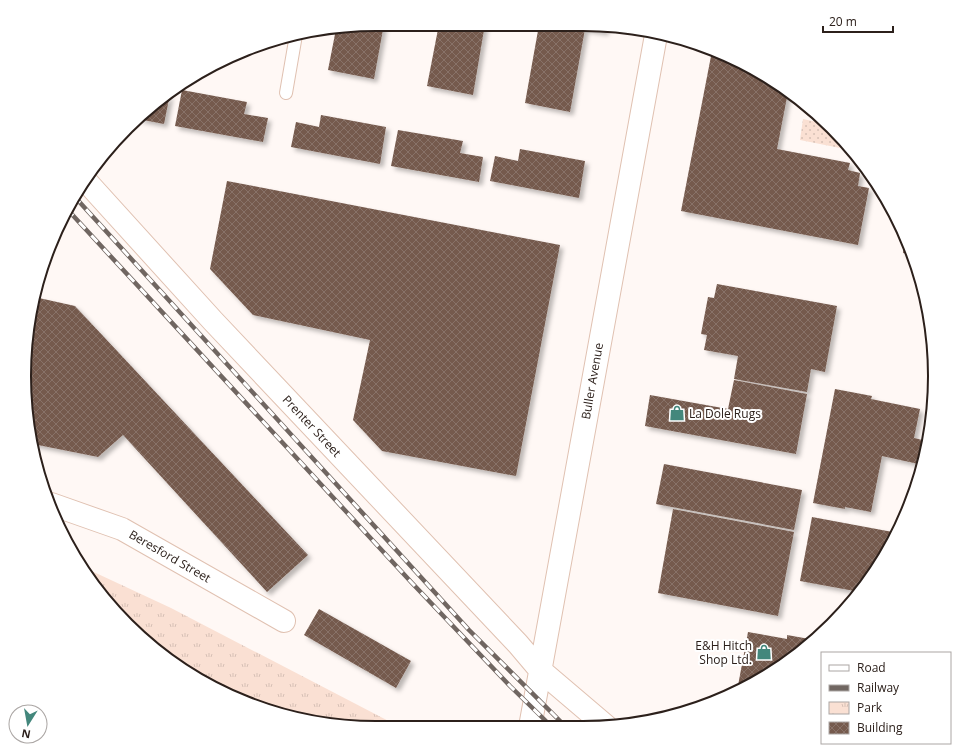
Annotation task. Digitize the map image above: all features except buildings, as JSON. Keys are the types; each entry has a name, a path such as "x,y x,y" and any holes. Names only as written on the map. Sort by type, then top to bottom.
{"street":[{"name":"Buller Avenue","path":"531,721 655,39"},
{"name":"Prenter Street","path":"89,184 213,321 518,644 540,670"},
{"name":"Beresford Street","path":"56,506 122,529 284,621"},
{"path":"540,670 600,720"}],"lane":[{"path":"286,93 295,41"}],"green space":[{"path":"803,119 815,122 840,147 840,148 800,140"},
{"path":"91,571 171,608 389,721 331,718 287,709 244,695 203,675 166,650 132,620 102,586"}],"railway":[{"path":"78,201 469,630 560,721"},
{"path":"72,214 412,583 510,686 546,721"}],"place":[{"name":"La Dole Rugs","path":"677,413"},
{"name":"E&H Hitch Shop Ltd.","path":"764,652"}]}
